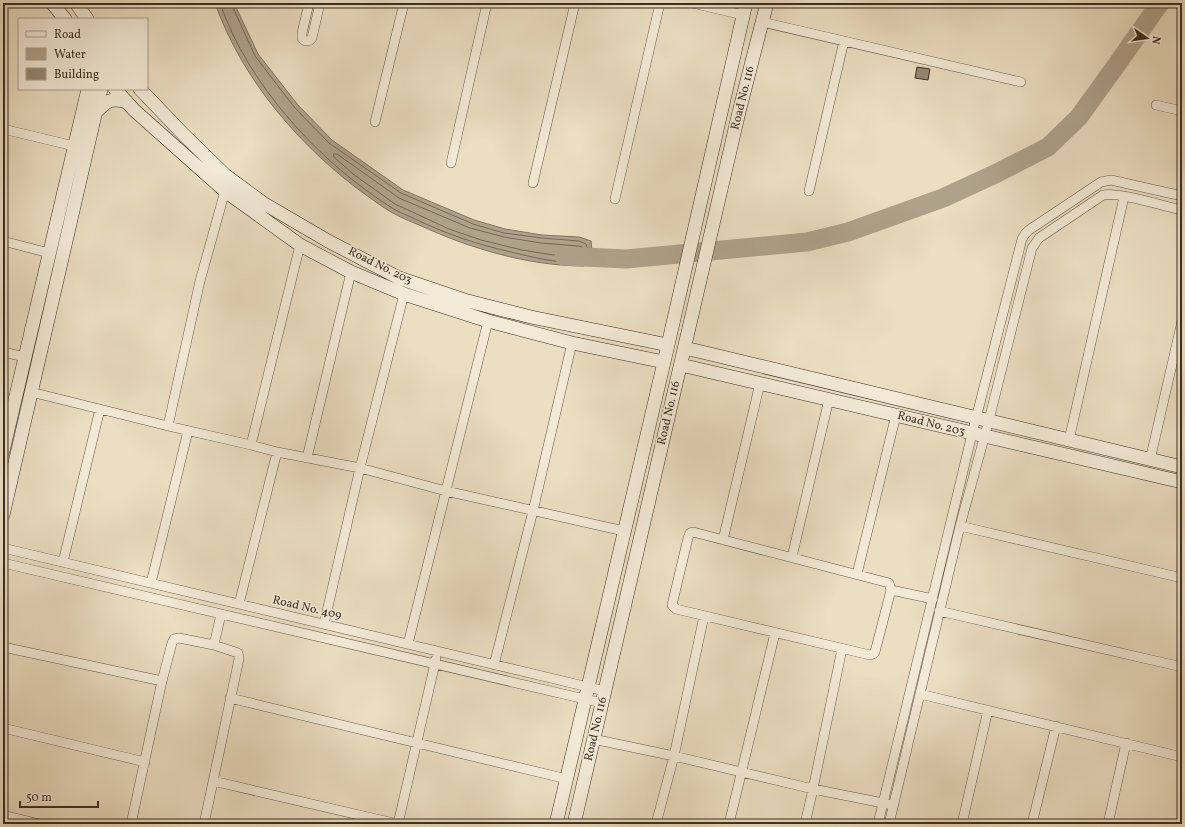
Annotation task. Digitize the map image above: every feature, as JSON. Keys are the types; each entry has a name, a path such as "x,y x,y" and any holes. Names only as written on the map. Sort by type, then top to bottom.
{"street":[{"path":"52,3 64,18"},
{"path":"76,3 86,18"},
{"path":"309,3 302,33 302,38 305,41 312,38 320,3"},
{"path":"375,122 404,3"},
{"path":"451,163 487,3"},
{"path":"533,183 575,3"},
{"path":"615,199 660,3"},
{"path":"692,3 744,9"},
{"name":"Road No. 116","path":"574,824 739,112 767,3"},
{"name":"Road No. 116","path":"556,824 698,216 744,9"},
{"path":"762,22 1021,82"},
{"path":"809,191 844,41"},
{"path":"3,451 88,90"},
{"path":"3,515 101,90"},
{"path":"116,90 127,102 225,191 300,245 351,272 404,294 488,321 572,343 664,362"},
{"name":"Road No. 203","path":"141,90 184,135 226,175 263,203 328,241 399,278 464,300 531,317 668,345"},
{"path":"96,112 110,100 117,99 127,102"},
{"path":"1156,105 1182,111"},
{"path":"3,129 74,146"},
{"path":"983,419 1022,240 1025,234 1101,182 1107,180 1182,196"},
{"path":"168,426 200,281 225,191"},
{"path":"878,824 933,599 978,435 1032,248 1035,242 1103,195 1124,197 1182,210"},
{"path":"1069,440 1124,197"},
{"path":"3,241 49,253"},
{"path":"251,445 300,245"},
{"path":"307,458 351,272"},
{"path":"324,624 360,468 404,294"},
{"path":"408,644 488,321"},
{"path":"1150,460 1182,321"},
{"path":"494,665 534,511 572,343"},
{"name":"Road No. 203","path":"684,348 1182,467"},
{"path":"3,352 25,357"},
{"name":"Road No. 203","path":"680,365 1182,482"},
{"path":"723,540 760,383"},
{"path":"31,392 277,452 360,468 446,491 624,531"},
{"path":"792,558 829,399"},
{"path":"63,562 100,409"},
{"path":"857,574 896,415"},
{"path":"151,583 188,431"},
{"path":"889,824 960,526 978,435"},
{"path":"239,604 277,452"},
{"path":"960,526 1182,578"},
{"path":"693,532 792,558 889,583 890,590 873,654 870,655 775,634 676,609 672,605 690,533 693,532"},
{"name":"Road No. 409","path":"3,548 438,651 494,665 587,693"},
{"name":"Road No. 409","path":"3,563 435,664 604,697"},
{"path":"890,590 933,599"},
{"path":"939,612 1182,667"},
{"path":"214,645 221,614"},
{"path":"656,824 674,756 704,616"},
{"path":"729,824 775,634"},
{"path":"131,824 162,681 172,643 174,639 179,638 214,645 238,653 239,659 204,824"},
{"path":"3,647 162,681"},
{"path":"805,824 842,649"},
{"path":"213,781 398,824 438,651"},
{"path":"920,694 1182,757"},
{"path":"230,698 567,779"},
{"path":"962,824 988,710"},
{"path":"1032,824 1056,726"},
{"path":"3,728 145,762"},
{"path":"593,739 894,806"},
{"path":"1108,824 1126,743"},
{"path":"3,815 40,824"}],"water":[{"path":"215,3 234,3 258,54 298,105 332,140 403,190 474,220 505,229 542,235 579,237 591,241 592,251 584,266 542,263 478,248 401,217 366,195 319,156 276,110 241,59"}],"building":[{"path":"917,67 930,69 928,80 915,78"}],"waterway":[{"path":"564,256 626,259 807,242 848,232 943,198 1048,147 1079,117 1160,3"}]}
